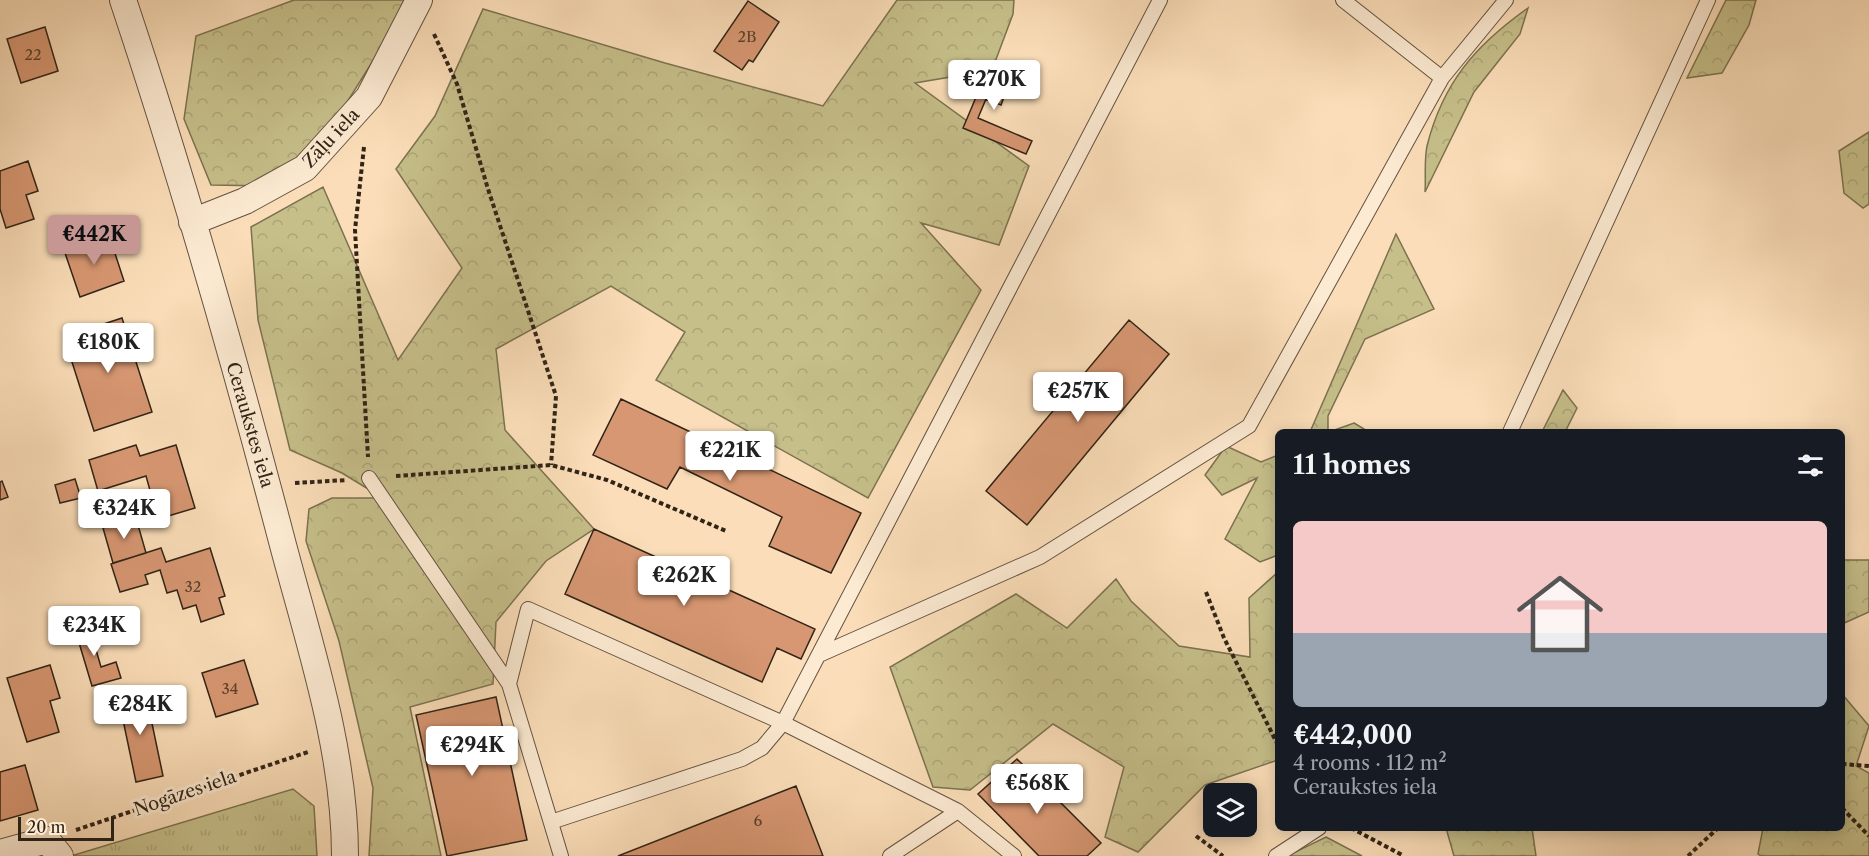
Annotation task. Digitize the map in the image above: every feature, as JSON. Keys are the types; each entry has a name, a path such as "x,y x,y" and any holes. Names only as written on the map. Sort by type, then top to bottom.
{"street":[{"name":"Ceraukstes iela","path":"123,0 192,222 267,484 335,742 345,856"},
{"name":"Zāļu iela","path":"192,222 244,201 305,168 369,97 419,0"},
{"path":"0,853 54,848"}],"lane":[{"path":"551,822 742,759 762,748 783,723 1160,0"},
{"path":"1343,0 1442,78"},
{"path":"819,655 1040,557 1249,426 1442,78 1506,0"},
{"path":"1511,429 1708,0"},
{"path":"369,478 509,684 561,856"},
{"path":"509,684 528,609 783,723 958,811 1014,856"},
{"path":"890,856 958,811"},
{"path":"1276,856 1314,831"}],"path":[{"path":"433,32 457,84 488,189 556,396 551,465"},
{"path":"364,141 354,230 369,478"},
{"path":"267,484 551,465 607,480 726,531"},
{"path":"1206,592 1224,638 1275,739"},
{"name":"Nogāzes iela","path":"54,848 335,742"},
{"path":"1845,764 1869,766"},
{"path":"1845,811 1869,836"},
{"path":"1357,831 1404,856"},
{"path":"1688,856 1715,831"},
{"path":"1196,836 1223,856"}],"green space":[{"path":"294,0 411,0 324,139 264,186 211,185 184,119 196,36"},
{"path":"897,0 1014,0 1013,14 992,70 915,83 1029,166 999,245 921,223 981,290 868,498 656,380 685,332 611,286 496,349 505,430 594,529 546,561 496,622 493,684 410,707 441,856 369,856 373,788 339,641 306,541 309,509 332,498 383,498 342,473 290,450 258,320 251,227 323,187 398,360 462,268 396,169 435,116 483,9 665,63 823,106"},
{"path":"1726,0 1756,0 1749,25 1722,73 1687,78"},
{"path":"1528,8 1520,34 1474,92 1425,192 1427,146 1442,103 1452,84 1477,51"},
{"path":"1869,132 1869,204 1863,208 1844,193 1839,151"},
{"path":"1396,234 1434,309 1365,339 1328,416 1328,429 1311,429"},
{"path":"1563,390 1577,408 1566,429 1544,429"},
{"path":"1354,423 1364,429 1337,429"},
{"path":"1226,446 1261,462 1275,456 1275,556 1260,562 1225,539 1257,478 1222,495 1205,475"},
{"path":"1845,560 1869,560 1869,612 1845,623"},
{"path":"1275,575 1275,761 1211,783 1203,783 1203,787 1138,852 1105,837 1124,767 1053,724 970,790 933,787 890,667 1016,594 1067,628 1116,579 1131,601 1179,646 1250,657 1249,598"},
{"path":"1845,698 1869,726 1856,766 1869,773 1869,856 1761,856 1758,854 1762,831 1845,831"},
{"path":"293,789 314,806 317,856 71,856"},
{"path":"1447,831 1532,831 1536,856 1454,856"},
{"path":"1326,837 1362,856 1288,856 1289,855"}],"building":[{"path":"748,1 779,22 753,62 749,60 742,70 714,51"},
{"path":"45,27 58,71 21,83 7,39"},
{"path":"990,64 1013,74 1001,105 986,99 978,118 1032,141 1026,154 963,128"},
{"path":"28,161 38,191 26,195 34,219 6,228 0,209 0,171"},
{"path":"109,235 124,281 80,297 64,250"},
{"path":"122,318 152,412 94,431 64,337"},
{"path":"1129,320 1169,354 1027,525 986,491"},
{"path":"621,399 861,513 831,573 769,546 782,517 680,467 667,489 593,455"},
{"path":"136,445 140,456 176,445 195,508 158,519 146,476 98,491 89,460"},
{"path":"75,479 81,498 60,503 55,485"},
{"path":"2,481 8,497 0,500 0,482"},
{"path":"136,518 146,553 113,563 103,528"},
{"path":"594,529 815,629 801,659 777,648 762,682 565,594"},
{"path":"161,548 166,562 210,548 225,596 219,598 224,614 201,622 196,605 183,609 177,590 167,593 160,570 145,575 148,584 120,592 111,564"},
{"path":"94,620 96,627 90,629 101,667 116,662 121,678 92,686 74,626"},
{"path":"244,660 258,704 216,717 202,673"},
{"path":"50,665 60,698 50,701 59,732 27,742 7,678"},
{"path":"145,690 163,776 136,782 118,696"},
{"path":"496,697 527,840 447,856 416,715"},
{"path":"1017,759 1101,843 1087,856 1039,856 978,794"},
{"path":"25,765 38,810 0,821 0,772"},
{"path":"796,786 823,856 618,856"}]}
